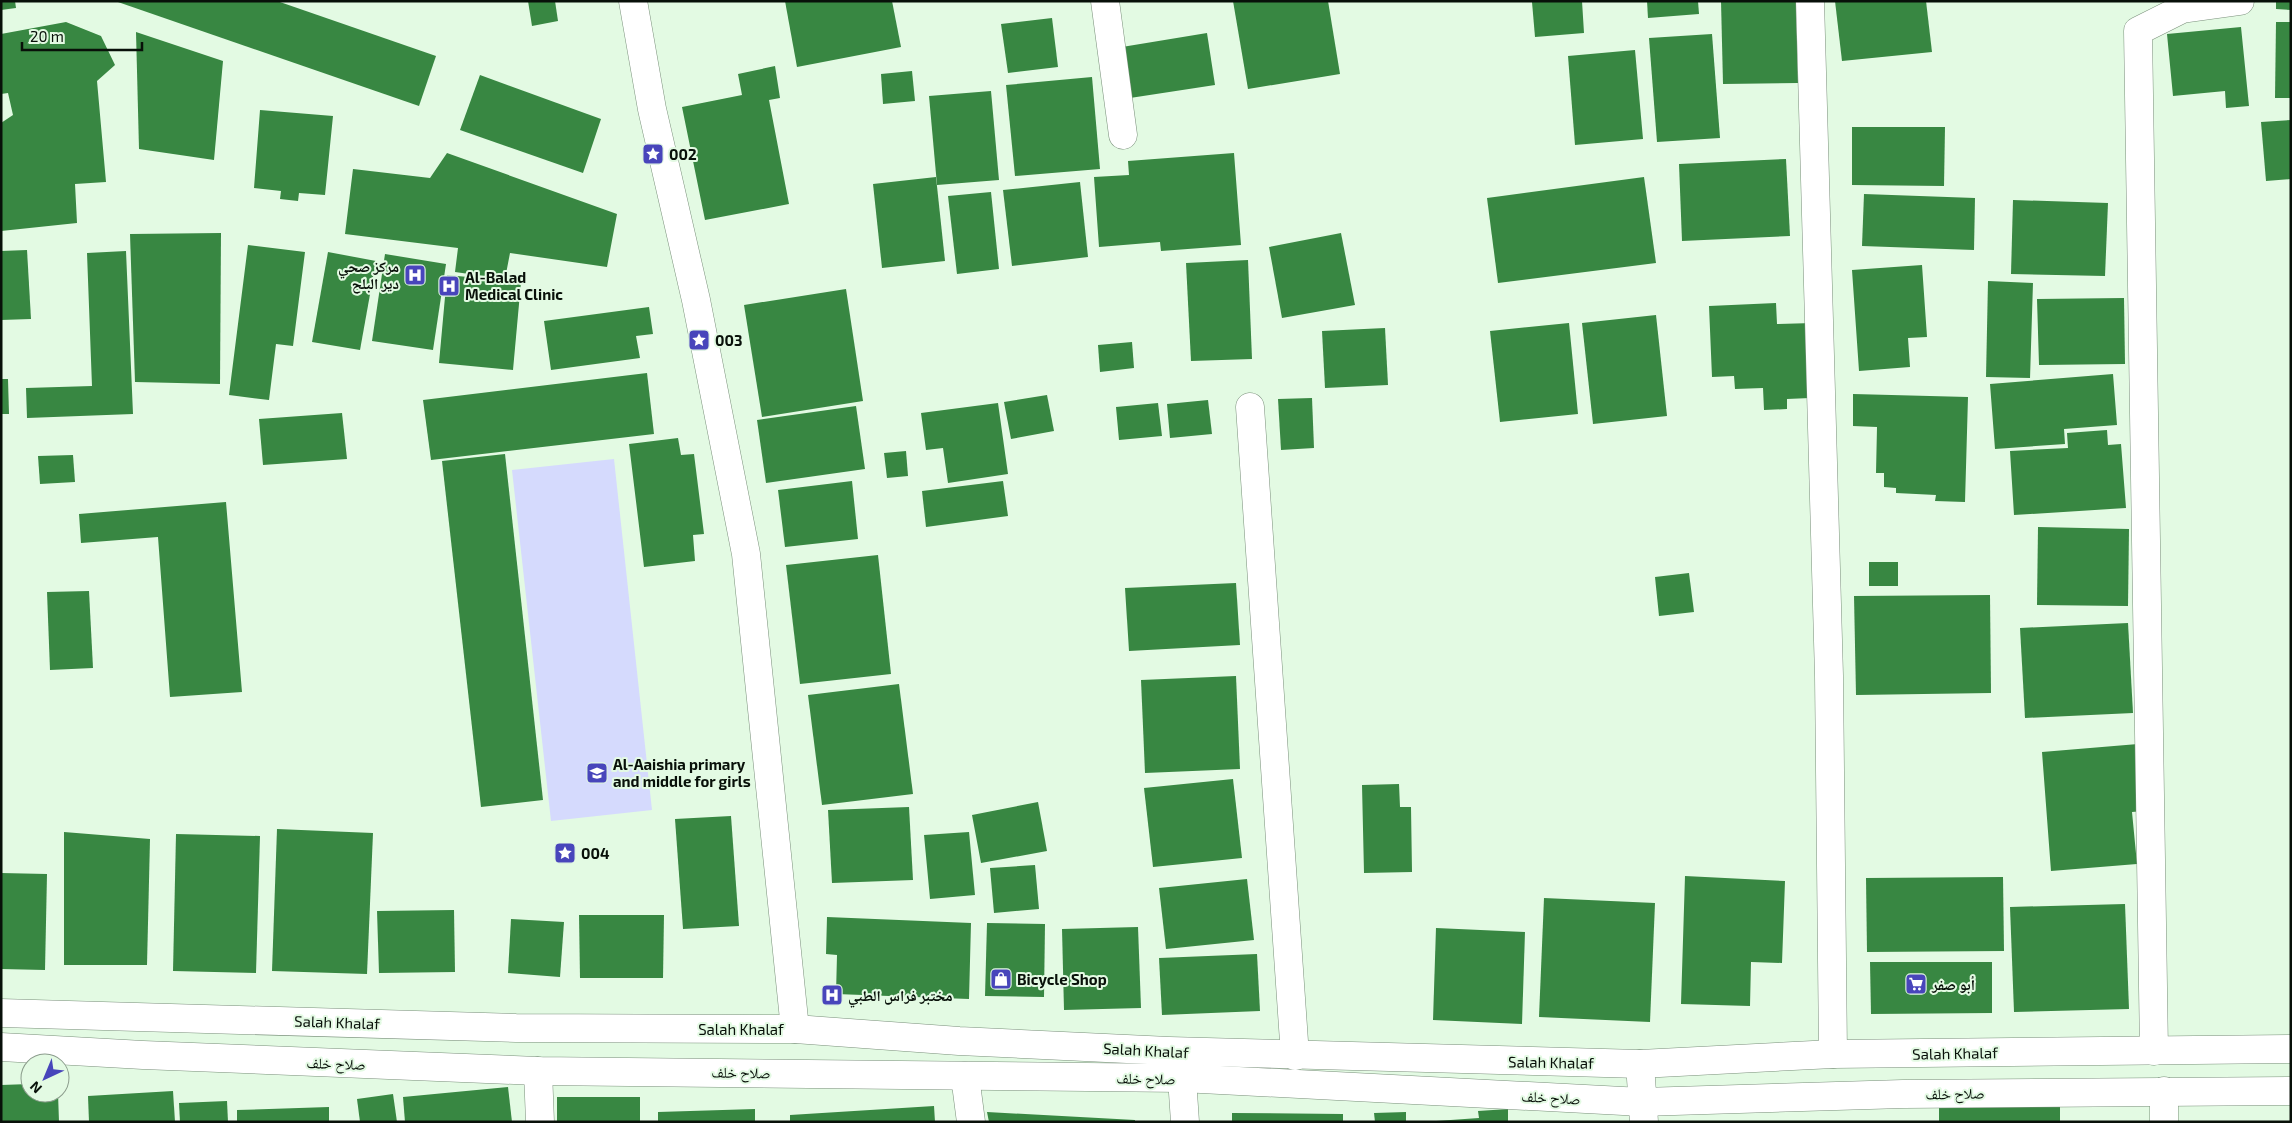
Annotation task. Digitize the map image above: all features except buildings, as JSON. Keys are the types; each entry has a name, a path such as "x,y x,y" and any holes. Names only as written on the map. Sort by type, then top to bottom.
{"main road":[{"path":"633,1 652,109 696,300 746,554 795,1030"},
{"path":"1105,1 1124,135"},
{"path":"1810,1 1829,686 1833,1054"},
{"path":"2154,1051 2138,31 2182,9 2240,1"},
{"path":"1250,407 1295,1056"},
{"name":"Salah Khalaf","path":"1,1013 144,1015 516,1028 795,1030 959,1041 1295,1056 1640,1064 1833,1054 2291,1048"},
{"name":"صلاح خلف","path":"1,1047 143,1055 538,1071 1182,1078 1643,1112 1902,1094 2291,1091"},
{"path":"1640,1064 1643,1112"},
{"path":"538,1071 540,1122"},
{"path":"965,1076 971,1122"},
{"path":"1182,1078 1185,1122"},
{"path":"2164,1091 2164,1122"}],"shaded area":[{"path":"614,459 652,810 551,821 512,470"}],"place":[{"name":"002","path":"653,154"},
{"name":"مركز صحي دير البلح","path":"415,275"},
{"name":"Al-Balad Medical Clinic","path":"449,286"},
{"name":"003","path":"699,340"},
{"name":"Al-Aaishia primary and middle for girls","path":"597,773"},
{"name":"004","path":"565,853"},
{"name":"Bicycle Shop","path":"1001,979"},
{"name":"أبو صفر","path":"1916,984"},
{"name":"مختبر فراس الطبي","path":"832,995"}]}
